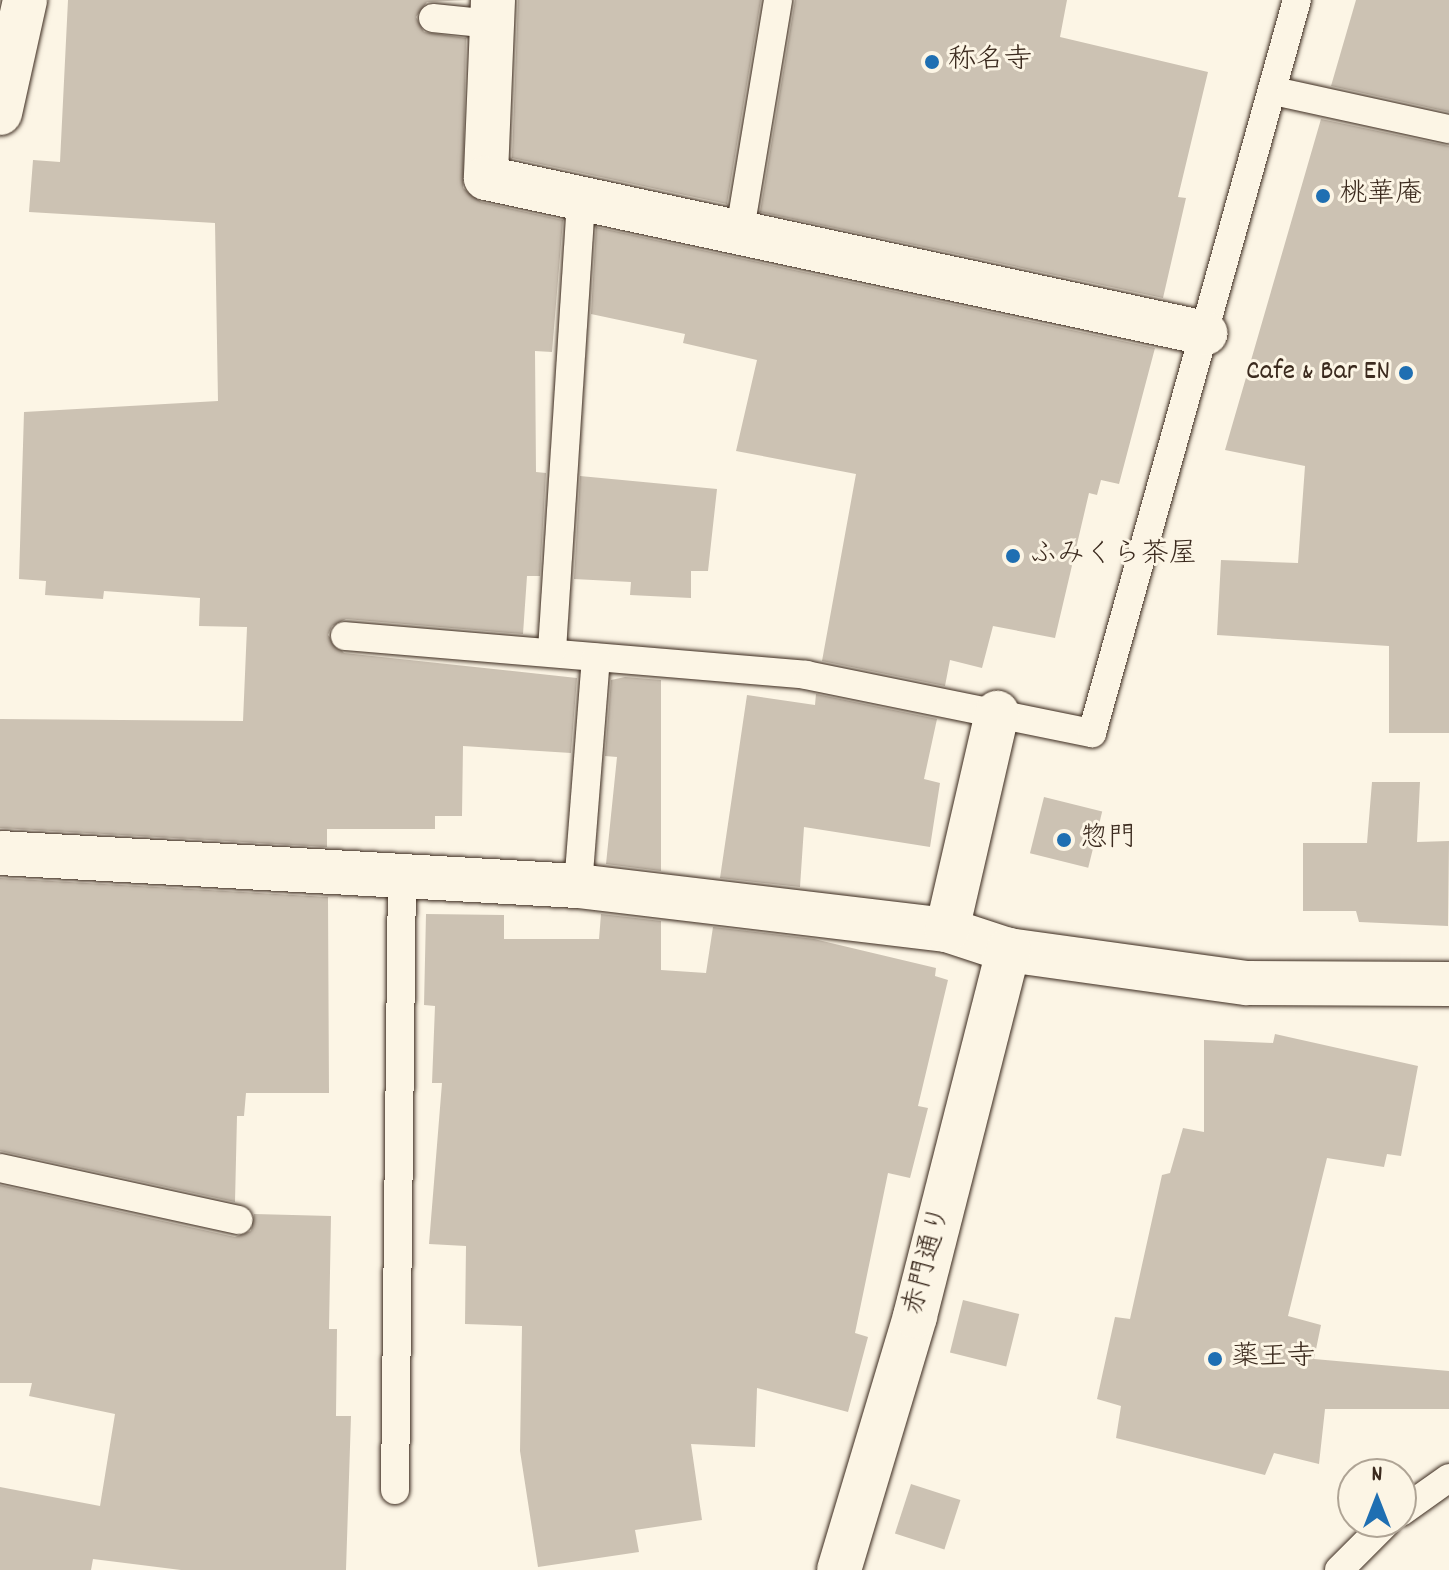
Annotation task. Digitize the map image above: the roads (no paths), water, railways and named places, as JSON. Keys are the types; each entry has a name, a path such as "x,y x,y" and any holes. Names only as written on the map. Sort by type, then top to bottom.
{"street":[{"path":"0,113 25,0"},
{"path":"493,12 486,178 581,202 1205,333"},
{"path":"947,930 997,713"},
{"path":"0,853 578,886 947,930 1008,950 1247,983 1449,984"},
{"name":"赤門通り","path":"839,1570 915,1316 1008,950"}],"lane":[{"path":"739,236 778,0"},
{"path":"345,636 552,650 596,658 806,675 1092,733 1297,0"},
{"path":"433,18 493,12"},
{"path":"1274,91 1449,129"},
{"path":"552,650 581,202"},
{"path":"578,886 596,658"},
{"path":"395,1490 402,877"},
{"path":"0,1168 238,1220"},
{"path":"1417,1501 1449,1478"},
{"path":"1339,1570 1371,1538"}],"place":[{"name":"称名寺","path":"932,62"},
{"name":"桃華庵","path":"1323,196"},
{"name":"Cafe & Bar EN","path":"1406,373"},
{"name":"ふみくら茶屋","path":"1013,556"},
{"name":"惣門","path":"1064,840"},
{"name":"薬王寺","path":"1215,1359"}]}
